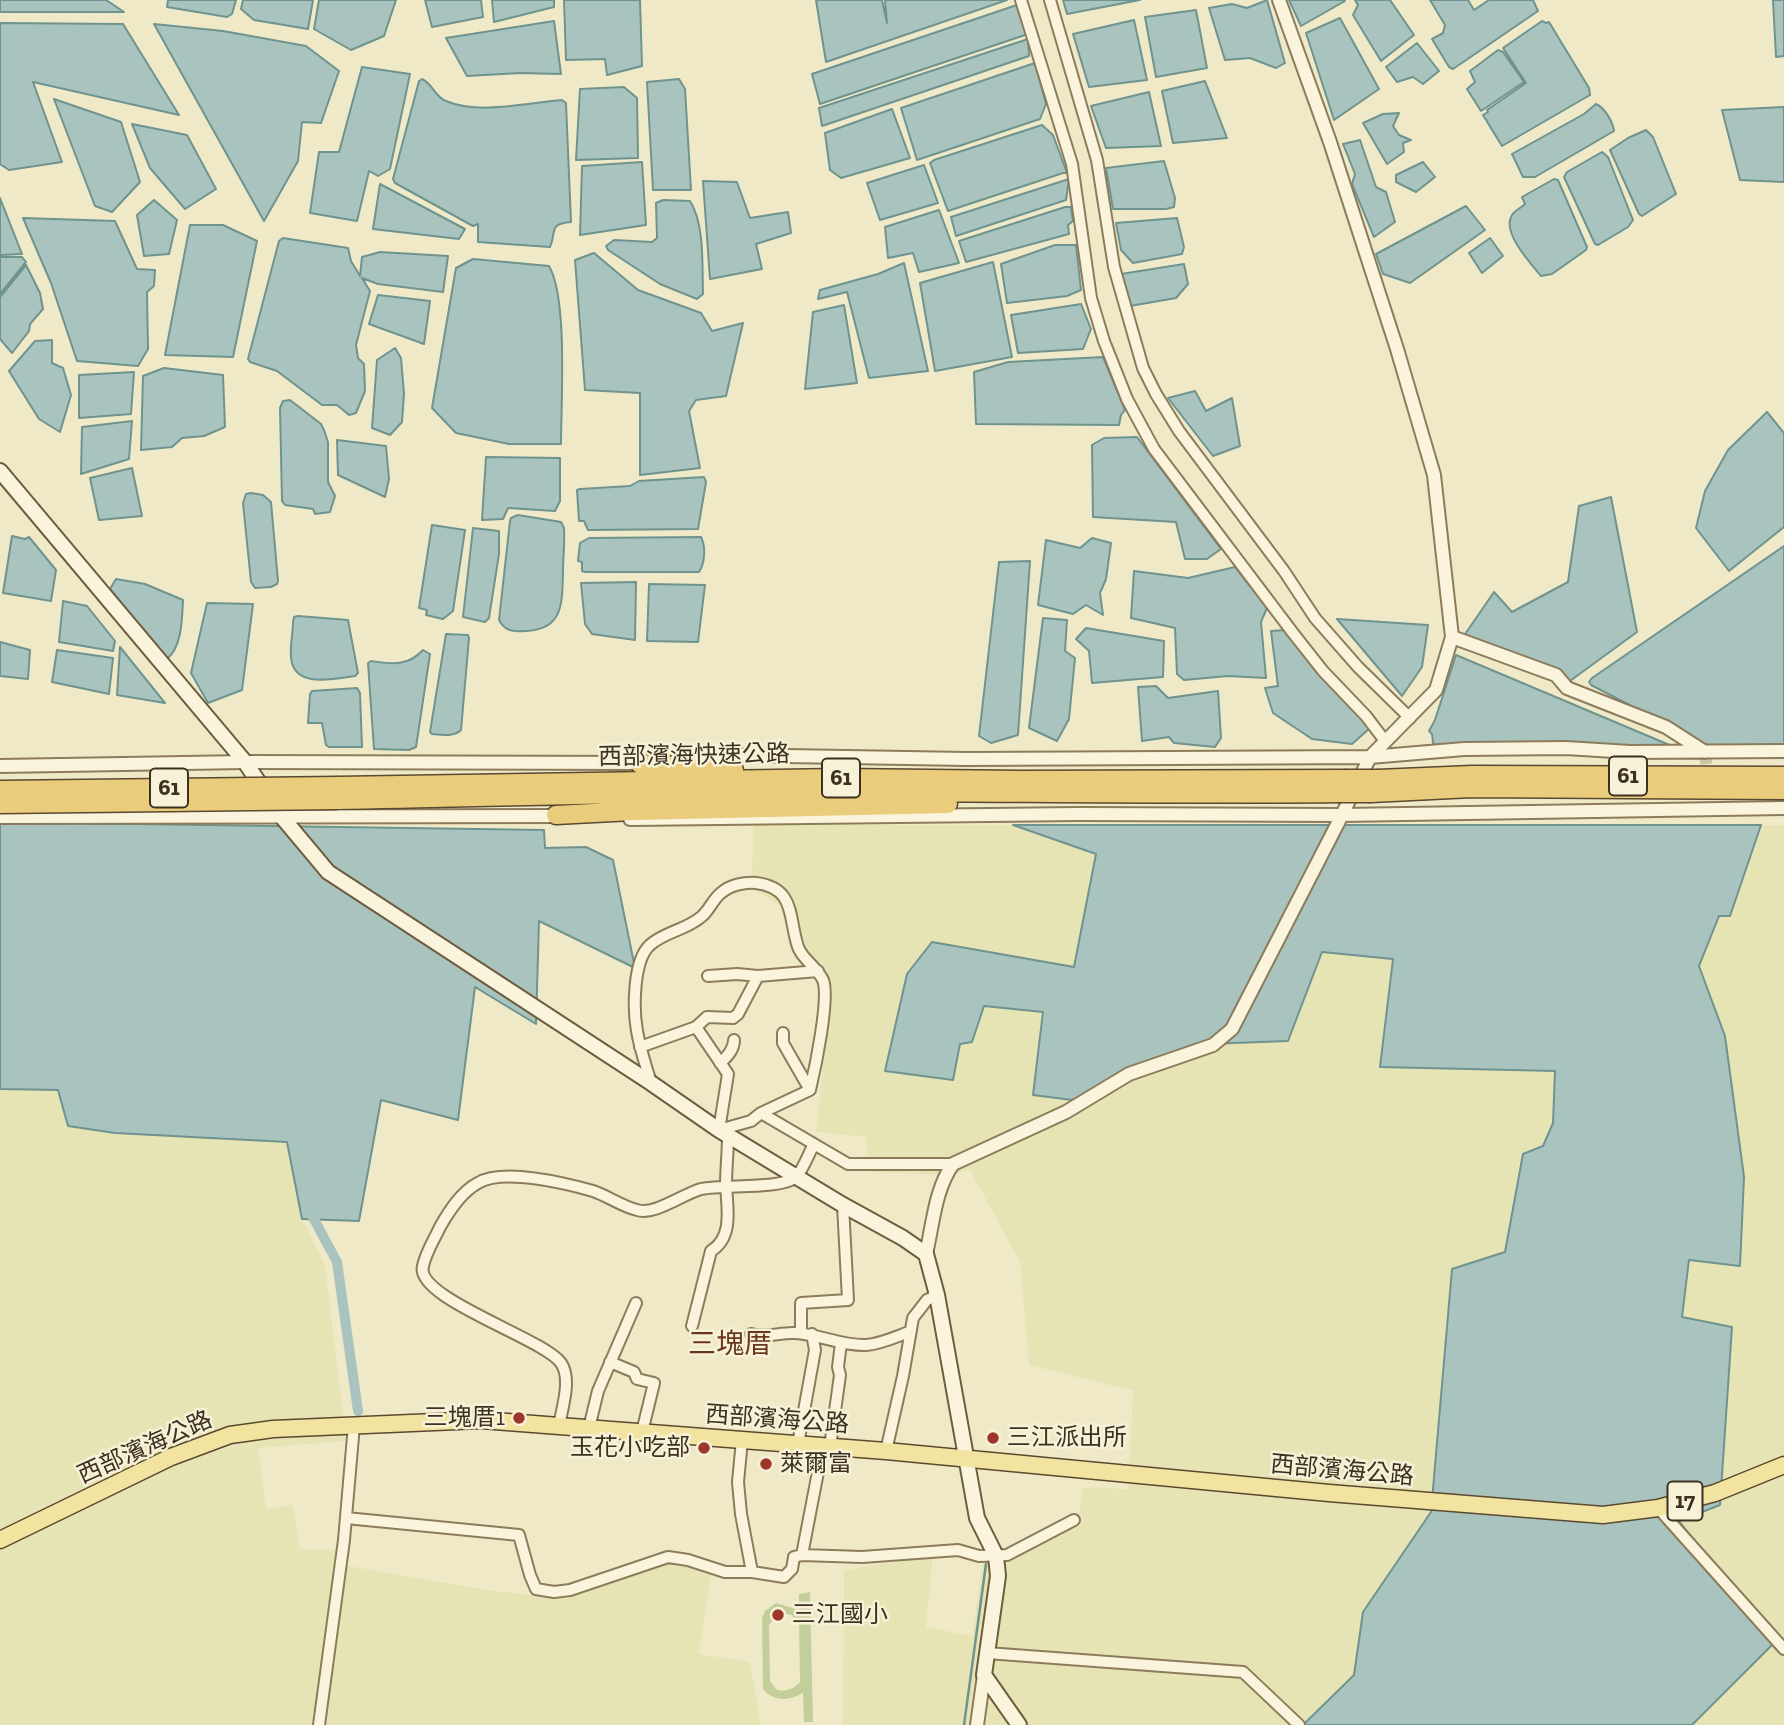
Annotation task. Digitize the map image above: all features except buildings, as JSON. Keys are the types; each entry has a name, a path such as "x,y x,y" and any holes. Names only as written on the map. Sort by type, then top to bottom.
{"highway":[{"path":"640,764 743,771 1014,771 1161,787"},
{"name":"61","path":"1374,786 1434,790 1476,782 1784,776"},
{"name":"61","path":"1374,786 1421,777 1476,782 1784,790"},
{"name":"西部濱海快速公路","path":"337,793 839,792 1374,786"},
{"path":"556,815 721,808 1098,800 1161,787"},
{"name":"61","path":"0,790 337,793"},
{"name":"61","path":"0,804 337,793"}],"main road":[{"path":"0,471 245,762 282,817 328,873 724,1133 926,1254 937,1296 977,1518 996,1556 998,1576 984,1675 1019,1725"},
{"name":"西部濱海公路","path":"0,1540 171,1457 230,1435 273,1429 354,1425 481,1420 886,1451 1329,1493 1603,1515 1658,1508 1715,1493 1784,1465"}],"street":[{"path":"1021,0 1072,164 1091,298 1104,341 1127,399 1154,449 1277,611 1323,671 1386,739"},
{"path":"1050,0 1097,160 1114,267 1143,368 1156,394 1211,475 1284,571 1315,618 1408,721"},
{"path":"761,1113 848,1164 953,1164 1066,1112 1129,1074 1213,1045 1232,1029 1370,757 1436,690 1452,637 1434,475 1397,348 1279,0"},
{"path":"1452,637 1556,675 1567,688 1666,727 1705,752"},
{"path":"0,766 245,762 640,764 726,755 966,759 1370,757 1453,750 1566,748 1630,752 1784,751"},
{"path":"0,817 556,815 654,820 1050,814 1342,815 1784,808"},
{"path":"651,1083 636,1029 636,975 642,952 664,936 703,916 721,892 748,882 766,884 782,892 788,902 798,950 824,982 825,999 810,1090"},
{"path":"708,976 758,976 817,971"},
{"path":"640,1047 696,1027 706,1017 733,1018 738,1014 758,976"},
{"path":"692,1326 711,1251 719,1246 729,1213 724,1133 728,1074 696,1027"},
{"path":"782,1032 783,1042 810,1090"},
{"path":"720,1063 727,1057 734,1040"},
{"path":"724,1133 810,1090"},
{"path":"559,1426 567,1378 561,1363 529,1340 449,1300 423,1276 421,1269 428,1250 450,1210 478,1182 502,1177 548,1181 593,1191 639,1212 700,1190 776,1184 796,1177 814,1144"},
{"path":"926,1254 939,1193 945,1175 953,1164"},
{"path":"798,1444 815,1350 807,1334 801,1303 848,1300 843,1205"},
{"path":"886,1451 913,1318 927,1300 937,1296"},
{"path":"589,1428 598,1391 636,1303"},
{"path":"751,1334 764,1338 789,1332 841,1343 876,1344 909,1332"},
{"path":"802,1555 840,1375 838,1367 841,1343"},
{"path":"610,1362 634,1371 637,1379 654,1383 642,1432"},
{"path":"319,1725 346,1518 354,1425"},
{"path":"742,1440 738,1482 752,1572"},
{"path":"1658,1508 1784,1649"},
{"path":"346,1518 519,1535 530,1575 536,1589 542,1592 570,1590 668,1557 725,1572 752,1572 784,1577 792,1569 794,1557 802,1555 862,1557 958,1550 979,1556 1007,1555 1074,1520"},
{"path":"987,1653 1243,1672 1299,1725"},
{"path":"977,1725 984,1675"}],"shaded area":[{"path":"753,825 1013,825 1096,854 1074,968 932,942 960,1043 972,1042 984,1006 1044,1012 1033,1094 1321,952 1393,959 1381,1067 1555,1071 1553,1123 1543,1146 1515,1192 1505,1253 1452,1269 1431,1512 1363,1612 1354,1675 1303,1725 843,1725 844,1570 933,1556 926,1627 972,1636 984,1555 1077,1525 1083,1487 1128,1489 1133,1391 1029,1365 1020,1262 970,1170 948,1175 869,1172 866,1137 816,1132 832,987 797,962 785,909 752,888"},
{"path":"1761,825 1784,825 1784,1725 1692,1725 1774,1642 1679,1521 1720,1505 1732,1326 1682,1317 1725,1036 1699,966 1719,916 1730,916"},
{"path":"0,1089 58,1090 68,1126 115,1133 287,1142 302,1219 325,1265 346,1441 258,1448 266,1509 293,1505 300,1549 338,1550 337,1564 487,1590 566,1599 661,1560 711,1573 699,1654 750,1662 761,1725 0,1725"}],"green space":[{"path":"810,1592 813,1722 804,1722 803,1693 782,1699 763,1689 762,1618 765,1611 776,1603 799,1610 799,1594","holes":["779,1613 791,1615 799,1622 800,1682 784,1691 777,1690 770,1681 769,1625"]}],"water":[{"path":"0,0 106,0 124,12 0,12"},
{"path":"168,0 236,0 232,14 227,17 167,7"},
{"path":"243,0 313,0 308,29 254,20 241,9"},
{"path":"319,0 396,0 384,36 351,50 314,29"},
{"path":"425,0 481,0 483,17 432,27"},
{"path":"492,0 554,0 554,7 494,22"},
{"path":"564,0 640,0 642,66 607,75 605,59 566,60"},
{"path":"816,0 882,0 887,23 885,0 1007,0 826,62"},
{"path":"1063,0 1140,0 1067,14"},
{"path":"1267,0 1285,63 1276,68 1250,58 1225,60 1209,8 1232,4 1247,8"},
{"path":"1289,0 1344,0 1345,1 1301,26"},
{"path":"1355,0 1390,0 1414,35 1381,61 1353,15 1358,5"},
{"path":"1430,0 1468,0 1474,10 1489,0 1533,0 1538,11 1453,69 1449,67 1432,39 1443,33 1445,25"},
{"path":"1773,0 1784,0 1784,56 1776,57"},
{"path":"1017,5 1028,34 820,104 812,74"},
{"path":"1196,10 1207,68 1156,77 1145,17"},
{"path":"1340,18 1379,89 1334,120 1306,33"},
{"path":"1134,20 1147,80 1089,87 1073,34"},
{"path":"554,21 561,74 467,76 446,38"},
{"path":"1542,21 1549,22 1589,88 1590,95 1502,146 1483,115 1526,83 1503,48"},
{"path":"0,23 123,24 179,115 33,82 62,162 9,170 0,164"},
{"path":"154,24 223,31 306,46 339,71 321,123 302,122 298,161 264,221"},
{"path":"1028,39 1029,56 822,126 819,108"},
{"path":"1417,43 1439,71 1423,84 1413,77 1397,82 1386,67"},
{"path":"1498,50 1503,52 1524,82 1481,111 1467,89 1475,82 1470,71"},
{"path":"1035,63 1046,104 1040,119 917,160 901,108"},
{"path":"362,67 410,74 390,169 378,176 369,171 357,221 310,213 319,152 339,152"},
{"path":"422,79 442,99 459,105 488,108 562,100 566,103 571,222 559,224 554,229 550,247 478,242 478,224 473,226 395,183 393,179 419,81"},
{"path":"679,79 685,89 691,190 653,190 647,82"},
{"path":"1205,81 1227,138 1173,143 1162,91"},
{"path":"624,87 637,98 638,158 576,160 580,89"},
{"path":"1149,92 1161,146 1106,148 1091,106"},
{"path":"54,99 121,122 140,182 112,212 95,206"},
{"path":"1596,104 1608,116 1614,131 1535,177 1523,177 1512,154 1584,114"},
{"path":"1784,107 1784,182 1740,180 1722,110"},
{"path":"892,109 910,158 841,178 830,170 825,133"},
{"path":"1399,113 1393,126 1399,135 1411,140 1403,143 1404,152 1387,164 1363,123 1383,114"},
{"path":"132,124 187,135 216,189 185,209 150,168"},
{"path":"1042,125 1053,135 1067,173 948,211 930,163"},
{"path":"1646,130 1653,137 1676,194 1642,216 1610,150"},
{"path":"1360,140 1376,187 1386,192 1395,222 1374,237 1352,184 1355,174 1343,144"},
{"path":"1602,152 1608,157 1633,220 1628,227 1598,245 1595,244 1564,177 1567,172"},
{"path":"1164,161 1175,198 1174,207 1113,209 1106,168"},
{"path":"642,162 646,225 580,235 582,166"},
{"path":"1423,162 1435,177 1416,192 1396,182 1396,175"},
{"path":"924,165 938,203 880,220 867,183"},
{"path":"1069,179 1066,200 956,236 951,217"},
{"path":"1554,179 1558,180 1587,247 1552,274 1541,276 1514,239 1510,222 1513,214 1525,204 1522,197"},
{"path":"703,181 737,182 750,218 788,212 791,233 756,244 762,269 710,279"},
{"path":"380,184 465,229 459,239 373,229"},
{"path":"0,198 22,254 0,255"},
{"path":"154,200 177,220 169,254 144,256 137,215"},
{"path":"663,200 690,201 695,210 700,233 703,294 697,299 660,284 608,250 606,246 614,240 652,242 657,238 656,203"},
{"path":"1466,206 1485,230 1410,283 1383,274 1376,254"},
{"path":"1071,207 1073,221 1068,225 1069,234 966,262 959,241"},
{"path":"939,210 959,263 919,272 913,253 888,258 885,227"},
{"path":"23,218 115,221 137,269 155,270 154,286 147,292 148,349 138,366 77,361 51,283"},
{"path":"1177,218 1184,247 1182,254 1133,263 1121,250 1116,223"},
{"path":"190,225 223,225 257,241 233,357 165,355"},
{"path":"283,238 348,248 351,261 360,276 362,257 380,252 448,256 443,292 378,284 362,278 370,291 356,345 358,358 364,364 365,391 356,413 349,415 337,405 322,405 277,371 248,359 279,241"},
{"path":"1490,238 1503,256 1482,273 1469,253"},
{"path":"1055,245 1076,245 1081,290 1067,296 1007,303 1001,264"},
{"path":"594,253 638,290 701,313 712,331 743,323 726,396 696,400 689,411 700,468 640,475 640,393 585,390 575,260"},
{"path":"0,257 22,257 26,262 0,294"},
{"path":"473,259 549,266 555,281 561,326 561,444 509,444 456,433 432,408 456,268"},
{"path":"993,262 1012,357 935,371 920,283"},
{"path":"904,263 928,371 869,378 847,292 818,299 820,290 878,274"},
{"path":"1184,264 1188,284 1176,298 1130,306 1121,274"},
{"path":"26,265 40,293 43,309 12,353 0,339 0,297"},
{"path":"378,295 430,301 424,344 369,324"},
{"path":"1081,304 1091,329 1083,349 1018,353 1011,315"},
{"path":"844,305 857,383 805,389 813,312"},
{"path":"52,340 52,363 63,368 71,395 60,432 39,419 9,371 35,341"},
{"path":"395,348 401,358 404,394 402,422 390,435 372,428 377,360"},
{"path":"1103,357 1125,410 1119,425 976,424 974,372 1008,362"},
{"path":"164,368 223,375 225,427 204,436 182,438 172,447 141,450 143,376"},
{"path":"134,372 131,414 79,418 79,375"},
{"path":"1195,391 1206,411 1232,398 1240,446 1213,456 1168,398"},
{"path":"290,400 321,424 324,430 328,442 328,482 335,496 330,512 315,514 313,509 285,505 282,501 280,408 283,401"},
{"path":"1767,412 1784,433 1784,527 1729,571 1696,528 1705,491 1728,450"},
{"path":"132,421 129,459 81,474 82,427"},
{"path":"1137,437 1221,549 1207,559 1185,559 1176,522 1093,517 1092,445 1104,438"},
{"path":"337,440 386,446 389,479 385,497 338,475"},
{"path":"486,457 560,458 560,501 555,511 508,508 503,519 482,520"},
{"path":"132,468 142,516 99,520 90,478"},
{"path":"704,477 706,482 698,529 588,530 584,521 579,521 577,490 630,486 639,481"},
{"path":"246,494 263,495 271,502 278,581 271,587 255,588 251,582 243,503"},
{"path":"1611,497 1637,632 1570,681 1558,682 1461,640 1494,592 1512,612 1568,582 1579,506"},
{"path":"518,515 561,522 564,528 562,594 558,612 548,625 523,631 507,629 499,620 510,521"},
{"path":"432,525 465,530 453,611 443,619 426,615 427,610 419,608"},
{"path":"473,528 499,531 499,554 489,618 485,622 463,617"},
{"path":"12,536 25,539 29,537 56,570 51,601 3,593"},
{"path":"701,537 704,555 699,572 585,572 582,571 582,562 578,561 580,543 589,538"},
{"path":"1092,538 1111,543 1106,579 1100,593 1103,615 1086,605 1073,614 1038,605 1046,540 1080,548"},
{"path":"1784,546 1784,749 1714,749 1591,685 1589,682 1592,678"},
{"path":"1030,561 1018,735 991,743 979,736 999,562"},
{"path":"1235,567 1267,608 1261,622 1266,678 1228,676 1184,680 1177,674 1175,628 1131,618 1134,571 1188,578"},
{"path":"116,579 145,584 183,600 178,640 167,659 110,589"},
{"path":"636,582 635,640 592,634 585,624 581,583"},
{"path":"649,584 705,585 698,642 647,641"},
{"path":"63,601 87,606 115,641 113,651 59,642"},
{"path":"207,603 253,604 242,690 208,703 191,673"},
{"path":"294,617 348,620 358,673 355,676 315,680 298,673 293,666 291,652 293,622"},
{"path":"1043,618 1067,620 1065,651 1075,658 1069,719 1057,741 1029,728"},
{"path":"1337,619 1428,625 1422,667 1402,696"},
{"path":"1086,628 1164,641 1163,677 1092,683 1089,651 1076,639"},
{"path":"1286,630 1370,728 1352,744 1312,739 1273,713 1265,688 1278,686 1271,631"},
{"path":"446,634 468,635 469,638 461,730 455,734 444,735 430,732"},
{"path":"0,642 30,650 28,679 0,676"},
{"path":"120,647 165,703 117,695"},
{"path":"57,650 113,658 109,694 52,682"},
{"path":"423,650 430,654 416,747 409,750 374,749 368,663 405,662"},
{"path":"1456,655 1679,749 1441,751 1433,743 1429,731"},
{"path":"1156,686 1168,698 1218,691 1221,738 1215,747 1174,743 1169,737 1142,741 1138,687"},
{"path":"357,688 360,693 362,747 329,747 326,745 322,723 308,723 310,694 312,691"},
{"path":"0,822 544,830 545,848 586,847 613,860 635,968 539,921 536,1024 475,987 458,1120 381,1100 359,1221 302,1219 287,1142 115,1133 68,1126 58,1090 0,1089"},
{"path":"1013,825 1761,825 1730,916 1719,916 1699,966 1725,1036 1744,1177 1740,1266 1689,1260 1682,1317 1732,1327 1720,1505 1679,1521 1775,1642 1692,1725 1303,1725 1354,1675 1363,1612 1431,1512 1452,1269 1505,1252 1523,1154 1543,1146 1553,1123 1555,1071 1380,1067 1393,959 1322,952 1288,1041 1207,1044 1072,1100 1033,1095 1043,1012 984,1006 972,1042 960,1044 953,1080 885,1071 907,974 932,942 1074,967 1096,854"}],"waterway":[{"path":"309,1210 337,1262 358,1411"},
{"path":"964,1725 986,1564"}],"tunnel":[{"path":"1705,752 1712,810"}],"place":[{"name":"三塊厝1","path":"519,1418"},
{"name":"三江派出所","path":"993,1438"},
{"name":"玉花小吃部","path":"704,1448"},
{"name":"萊爾富","path":"766,1464"},
{"name":"三江國小","path":"778,1615"}],"district":[{"name":"三塊厝","path":"730,1345"}]}
